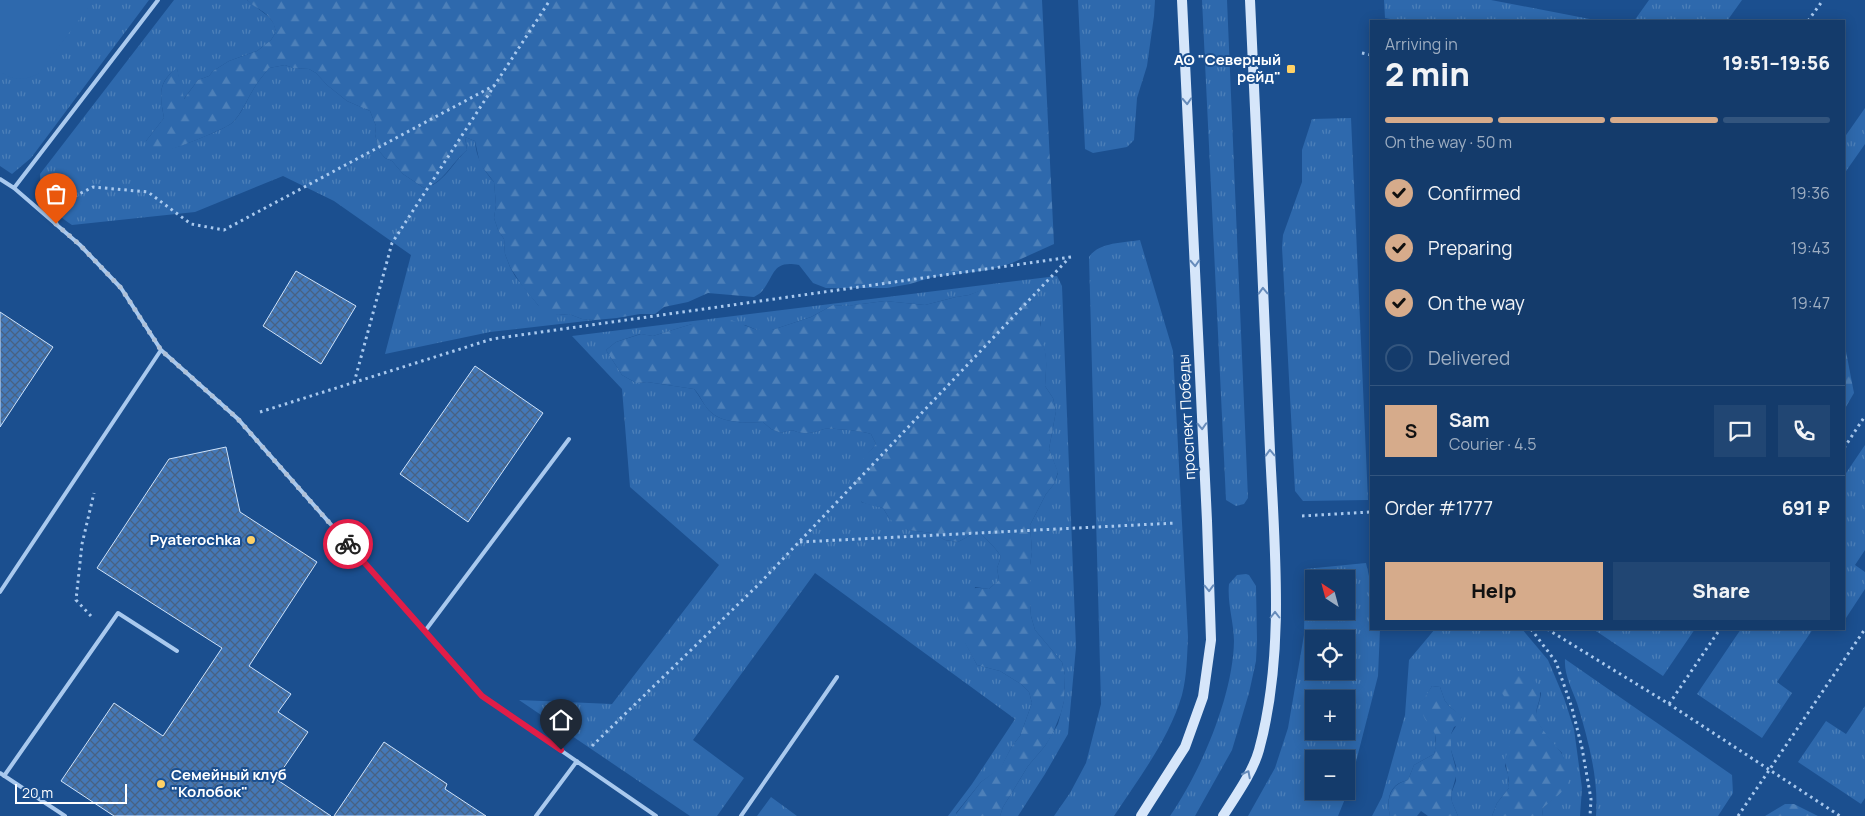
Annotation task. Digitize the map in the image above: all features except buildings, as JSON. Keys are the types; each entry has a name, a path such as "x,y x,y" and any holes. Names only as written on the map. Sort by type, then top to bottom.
{"main road":[{"name":"проспект Победы","path":"1141,816 1185,747 1202,697 1211,640 1208,540 1182,0"},
{"path":"1223,816 1245,779 1258,752 1271,693 1275,659 1274,552 1250,0"}],"lane":[{"path":"14,188 158,0"},
{"path":"0,179 14,188 80,245 121,288 161,350 238,419 482,696 656,816"},
{"path":"0,592 161,350"},
{"path":"425,631 569,439"},
{"path":"65,816 2,775 118,613 177,651"},
{"path":"741,816 837,678"},
{"path":"536,816 576,761"}],"path":[{"path":"354,383 392,243 550,0"},
{"path":"1809,20 1822,0"},
{"path":"1362,53 1370,55"},
{"path":"43,213 93,187 148,192 191,224 224,230 495,85"},
{"path":"238,419 492,339 1071,257 759,584 576,761"},
{"path":"1845,446 1865,416"},
{"path":"94,492 82,544 76,600 106,631"},
{"path":"1302,516 1370,512"},
{"path":"800,542 1176,522"},
{"path":"1738,816 1865,629"},
{"path":"1532,630 1556,662 1572,708 1582,748 1591,799 1590,816"},
{"path":"1549,630 1669,704 1768,771 1840,816"},
{"path":"1669,704 1719,630"}],"green space":[{"path":"0,0 149,0 31,158 12,174 0,166"},
{"path":"0,0 94,0 38,74 18,79 9,77 0,71"},
{"path":"174,0 247,0 269,17 274,24 276,32 271,40 257,51 229,61 213,71 209,76 198,80 183,100 177,69 171,74 163,84 161,96 164,118 146,141 168,149 211,134 232,123 241,112 256,84 269,68 285,65 293,68 309,69 347,101 370,111 376,126 375,134 379,151 385,158 392,161 403,174 424,188 431,186 442,178 467,150 465,137 475,141 481,163 494,182 496,205 494,218 498,230 504,239 505,254 515,276 538,305 558,315 569,314 582,319 595,320 490,332 385,354 411,255 334,201 283,176 195,212 72,225 65,220 53,210 45,198 40,174"},
{"path":"247,0 1042,0 1054,244 1012,263 989,270 933,277 887,288 826,288 813,283 799,265 790,264 779,266 762,291 754,297 708,293 688,302 664,307 655,314 595,320 582,319 569,314 547,313 523,287 510,267 505,254 504,239 498,230 494,218 496,205 494,182 480,164 475,141 465,137 467,150 442,178 424,188 403,174 392,161 385,158 379,151 375,134 376,126 370,111 347,101 309,69 293,68 285,65 269,68 256,84 239,115 228,126 168,150 146,145 146,141 164,118 161,96 163,85 177,68 184,99 198,80 209,76 213,71 229,61 257,51 271,40 276,32 271,20"},
{"path":"1078,0 1155,0 1147,66 1137,98 1134,140 1127,147 1093,153 1085,149"},
{"path":"1202,0 1227,0 1248,498 1244,504 1236,506 1226,500"},
{"path":"1384,0 1491,0 1595,20 1396,20 1385,18"},
{"path":"1649,0 1742,0 1728,20 1635,20"},
{"path":"1865,108 1865,144 1845,173 1845,137"},
{"path":"1351,118 1368,500 1303,501 1295,491 1282,247 1283,235 1302,182 1302,150 1312,119"},
{"path":"1140,240 1173,351 1188,637 1185,681 1176,711 1161,743 1114,816 1054,816 1070,793 1086,763 1101,704 1089,257 1093,252 1105,246"},
{"path":"1057,276 1062,286 1076,647 1068,734 1018,816 1000,816 1003,807 1028,766 1045,746 1058,724 1064,701 1065,675 1062,662 1035,630 1030,604 1032,552 1030,525 1046,494 1054,484 1058,473 1049,449 1056,411 1053,398 1045,386 1045,354 1038,335 1041,323 1031,300 993,286 969,295 925,305 885,301 846,306 833,305 811,317 772,330 757,330 745,325 692,324 653,336 640,334 616,342 606,350 622,375 636,383 647,382 694,389 712,413 725,420 763,422 771,429 781,433 792,431 809,433 824,429 840,429 871,434 876,444 868,454 861,502 883,508 889,518 908,530 932,533 945,540 958,542 978,531 996,550 1001,557 997,568 999,580 989,589 975,587 965,642 977,665 1000,671 1021,684 1029,692 1032,703 1020,736 1012,746 1001,768 981,782 956,813 956,816 948,816 972,784 1015,719 815,573 693,740 744,778 717,816 690,816 519,700 612,704 719,565 630,487 622,389 572,336"},
{"path":"993,285 1022,295 1030,300 1036,306 1041,323 1039,335 1046,354 1045,386 1053,398 1056,411 1049,449 1058,472 1054,484 1046,494 1030,525 1032,552 1030,604 1035,630 1062,662 1065,675 1064,701 1052,735 1028,766 1003,807 1000,816 956,816 981,782 1001,767 1012,746 1020,736 1032,703 1029,692 1021,684 1000,671 977,665 959,632 955,602 962,593 969,589 989,589 999,580 997,568 1001,557 996,550 978,531 958,542 945,540 932,533 908,530 897,526 883,508 862,502 852,495 849,487 853,472 876,444 871,434 840,429 824,429 809,433 792,431 781,433 771,429 763,422 725,420 712,413 705,406 694,389 647,382 636,383 622,375 606,350 616,342 641,334 653,336 692,324 731,320 757,330 772,330 811,317 833,305 846,306 885,301 925,305 969,295"},
{"path":"1845,346 1854,393 1845,408"},
{"path":"1865,445 1865,550 1855,565 1865,572 1865,589 1845,619 1845,475"},
{"path":"1366,563 1370,581 1370,630 1380,630 1378,676 1355,766 1355,750 1305,750 1305,800 1345,800 1338,816 1248,816 1275,768 1288,728 1304,635 1305,569"},
{"path":"1237,575 1249,575 1256,586 1256,661 1249,693 1232,750 1195,816 1170,816 1182,798 1204,755 1221,709 1228,685 1234,641 1229,584"},
{"path":"1434,630 1523,630 1548,660 1564,698 1574,729 1582,788 1580,816 1543,816 1542,809 1562,790 1562,753 1547,736 1537,720 1536,713 1541,692 1516,715 1516,730 1505,766 1508,774 1509,788 1497,803 1492,816 1458,816 1451,794 1456,781 1456,766 1451,750 1451,734 1462,717 1445,701 1440,687 1432,686 1424,700 1424,715 1435,732 1436,747 1434,754 1414,765 1408,780 1397,785 1390,793 1388,804 1390,816 1372,816 1382,797 1405,715 1409,660"},
{"path":"1594,630 1694,630 1663,676"},
{"path":"1740,630 1812,630 1777,682 1792,693 1762,738 1697,694"},
{"path":"1565,659 1732,775 1733,793 1718,816 1596,816 1596,788 1592,759 1577,703 1567,676"},
{"path":"1520,671 1528,672 1539,688 1540,694 1536,715 1538,721 1565,759 1569,767 1570,776 1565,788 1542,809 1543,816 1492,816 1497,803 1509,788 1505,759 1516,729 1516,715 1500,690 1500,683 1504,676"},
{"path":"1432,686 1440,687 1445,701 1462,716 1461,724 1454,727 1451,734 1451,750 1457,773 1451,794 1458,816 1428,816 1421,811 1417,816 1390,816 1389,798 1393,789 1408,780 1414,765 1434,754 1436,738 1423,715 1422,709 1424,700"},
{"path":"1865,706 1865,798 1861,804 1798,762 1826,721 1846,734"},
{"path":"771,797 797,816 757,816"},
{"path":"1785,804 1794,804 1818,816 1765,816"}],"way so far":[{"path":"56,224 80,245 121,288 161,350 238,419 348,544"}],"place":[{"name":"АО \"Северный рейд\"","path":"1291,69"},
{"name":"Pyaterochka","path":"251,540"},
{"name":"Семейный клуб \"Колобок\"","path":"161,784"}],"route":[{"path":"348,544 482,696 561,750"}]}
